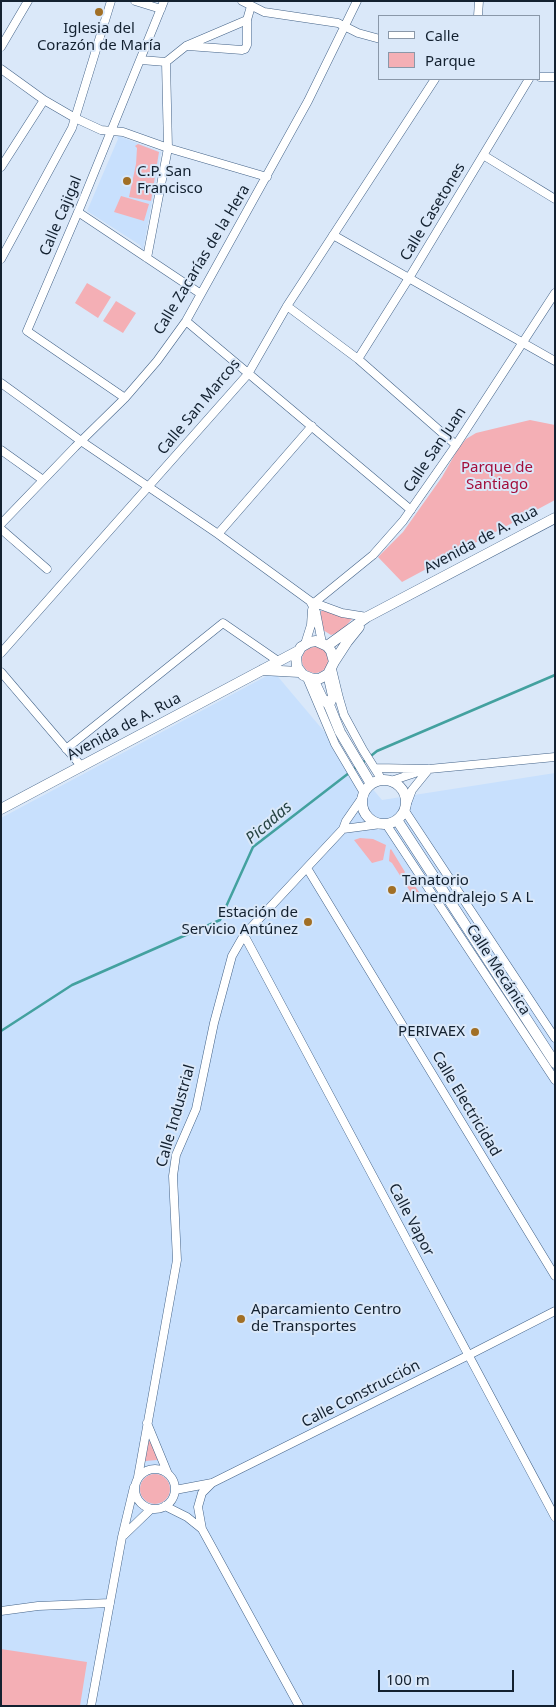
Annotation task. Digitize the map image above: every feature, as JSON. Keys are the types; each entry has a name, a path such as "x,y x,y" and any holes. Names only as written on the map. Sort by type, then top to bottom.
{"street":[{"path":"1,47 28,1"},
{"path":"1,258 72,128 111,1"},
{"path":"135,1 162,5"},
{"path":"242,1 264,12 338,23 358,33 378,38"},
{"name":"Calle Zacarías de la Hera","path":"1,524 125,398 186,321 308,101 357,1"},
{"path":"478,15 479,1"},
{"name":"Calle Cajigal","path":"125,398 27,331 112,131 162,5"},
{"path":"186,46 242,50 247,45 247,20 251,6"},
{"path":"141,60 166,62 186,46 247,20"},
{"path":"147,258 168,148 166,62"},
{"path":"1,69 44,100 101,130 123,132 168,148 267,177"},
{"path":"541,76 555,77"},
{"name":"Calle San Marcos","path":"1,653 248,374 287,306 434,80"},
{"name":"Calle Casetones","path":"358,359 528,80"},
{"path":"1,168 44,100"},
{"path":"483,155 555,199"},
{"path":"78,212 201,294"},
{"path":"333,235 555,361"},
{"name":"Calle San Juan","path":"312,602 373,555 404,521 555,293"},
{"path":"287,306 358,359 456,445"},
{"path":"186,321 412,510"},
{"path":"1,383 312,602 336,611 367,617"},
{"path":"218,534 312,426"},
{"path":"1,450 43,480"},
{"name":"Avenida de A. Rua","path":"324,644 367,617 555,518"},
{"path":"1,529 47,569"},
{"path":"312,602 324,644 331,651 332,696 329,705"},
{"path":"312,602 312,613 302,648 296,661 329,705 340,732 362,762 373,766 429,769 555,757"},
{"name":"Avenida de A. Rua","path":"331,668 346,642 367,617"},
{"path":"66,749 223,623 278,661"},
{"path":"302,648 310,642 324,644"},
{"name":"Avenida de A. Rua","path":"1,810 302,648"},
{"path":"261,670 319,679 331,668"},
{"path":"331,668 344,715 372,784"},
{"path":"1,672 82,767"},
{"path":"306,676 331,735 363,796 364,812 368,818 383,824"},
{"path":"373,766 386,780 400,786 406,795 405,808"},
{"path":"363,796 372,784 429,769"},
{"path":"344,830 397,820 405,808 412,790 429,769"},
{"name":"Calle Industrial","path":"138,1477 177,1260 173,1176 176,1155 196,1109 214,1023 232,956 244,935 344,830 346,821 363,796"},
{"name":"Calle Mecánica","path":"405,808 555,1038"},
{"path":"397,820 555,1063"},
{"name":"Calle Mecánica","path":"383,824 555,1080"},
{"name":"Calle Electricidad","path":"307,868 555,1276"},
{"name":"Calle Vapor","path":"244,935 555,1518"},
{"name":"Calle Construcción","path":"175,1490 212,1483 469,1356 555,1311"},
{"path":"147,1423 168,1474"},
{"path":"91,1706 122,1537 134,1487 138,1477 143,1472 156,1468 168,1474 172,1478 175,1490 174,1497 165,1506 151,1509 140,1503 134,1487"},
{"path":"212,1483 202,1493 198,1507 202,1529 299,1706"},
{"path":"165,1506 187,1517 202,1529"},
{"path":"122,1537 151,1509"},
{"path":"1,1611 38,1606 110,1603"}],"shaded area":[{"name":"C.P. San Francisco","path":"116,135 161,152 143,251 140,245 87,211 118,139"},
{"path":"274,672 382,800 555,773 555,1706 1,1706 1,818"}],"green space":[{"path":"138,144 159,152 151,201 129,197 136,164 137,148 135,146"},
{"path":"121,196 149,204 144,221 114,212"},
{"path":"87,283 111,297 98,318 75,303"},
{"path":"116,301 136,313 123,333 103,321"},
{"name":"Parque de Santiago","path":"530,420 555,425 555,500 402,582 378,557 403,532 442,477 458,449 466,439 476,433"},
{"path":"325,610 353,618 340,632 331,635 323,630 321,622 321,611"},
{"path":"315,647 324,651 328,660 324,669 315,673 306,669 302,660 306,651"},
{"path":"360,838 373,839 386,845 383,860 372,863 354,840"},
{"path":"391,849 405,872 401,877 389,861"},
{"path":"409,877 421,895 415,899 404,882"},
{"path":"148,1441 152,1441 160,1458 157,1460 143,1460"},
{"path":"155,1474 166,1478 170,1489 166,1500 155,1504 144,1500 140,1489 144,1478"},
{"path":"1,1649 87,1662 80,1706 1,1706"}],"waterway":[{"name":"Picadas","path":"362,763 377,751 555,675"},
{"name":"Picadas","path":"1,1031 72,985 220,920 253,847 358,766"}],"place":[{"name":"Iglesia del Corazón de María","path":"99,12"},
{"name":"C.P. San Francisco","path":"127,181"},
{"name":"Tanatorio Almendralejo S A L","path":"392,890"},
{"name":"Estación de Servicio Antúnez","path":"308,922"},
{"name":"PERIVAEX","path":"475,1032"},
{"name":"Aparcamiento Centro de Transportes","path":"241,1319"}]}
